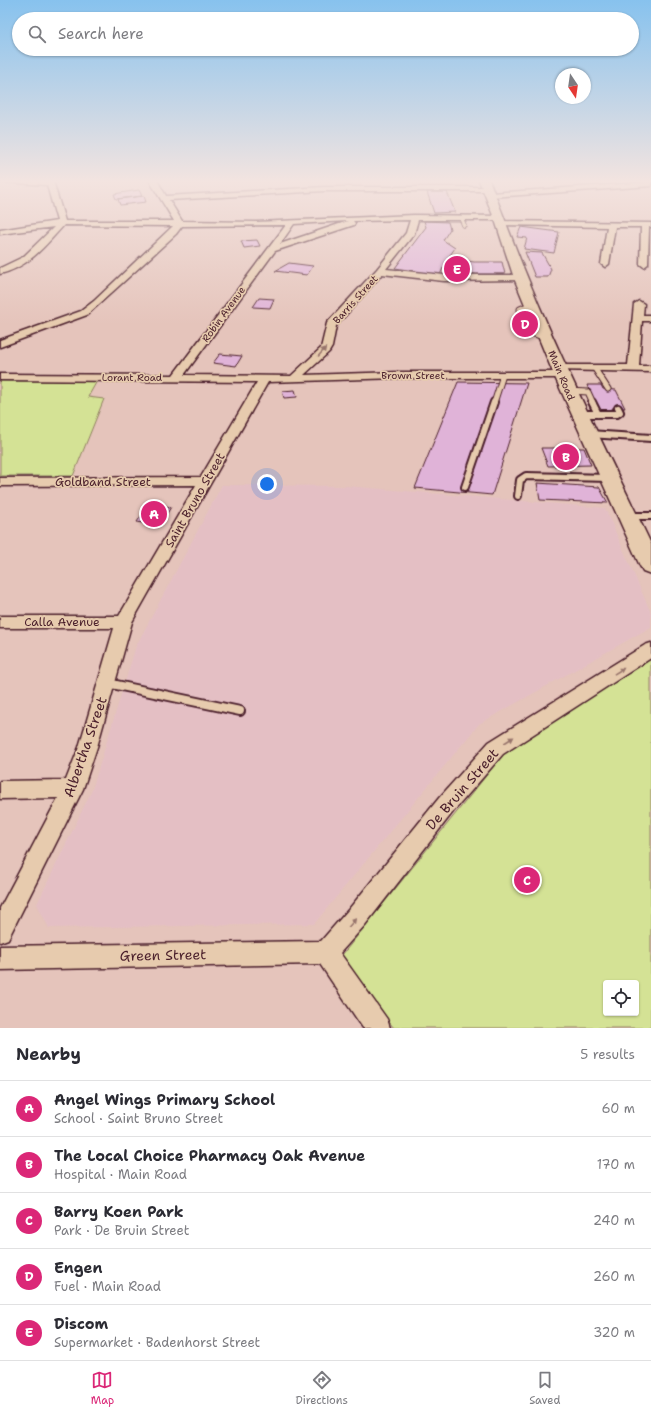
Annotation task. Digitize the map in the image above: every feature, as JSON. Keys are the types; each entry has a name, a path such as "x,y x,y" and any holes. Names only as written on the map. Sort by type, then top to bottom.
{"street":[{"path":"0,232 28,228"},
{"path":"0,271 12,268 26,261 57,228"},
{"path":"0,344 72,318 90,309 176,228"},
{"name":"Robin Avenue","path":"177,377 287,228"},
{"path":"270,250 336,228"},
{"name":"Barris Street","path":"294,379 325,350 327,347 331,325 380,270 410,234 413,228"},
{"name":"Main Road","path":"503,228 521,278 560,372 651,566"},
{"path":"605,264 610,228"},
{"path":"644,264 648,228"},
{"path":"380,270 444,278 521,278"},
{"path":"633,369 639,304"},
{"path":"638,318 651,318"},
{"name":"Brown Street","path":"265,378 294,379 393,375 503,375 596,369 651,370"},
{"name":"Lorant Road","path":"0,377 265,378"},
{"name":"Saint Bruno Street","path":"124,622 265,378"},
{"name":"Goldband Street","path":"0,482 206,481"},
{"name":"Calla Avenue","path":"0,622 124,622"},
{"name":"Albertha Street","path":"0,931 73,789 107,683 124,622"},
{"name":"De Bruin Street","path":"326,952 357,917 446,805 496,748 651,650"},
{"path":"0,790 73,789"},
{"path":"326,952 378,1028"},
{"name":"Green Street","path":"0,958 326,952"}],"lane":[{"path":"521,320 520,309 532,304"},
{"path":"524,327 531,333 546,338"},
{"path":"596,369 608,389"},
{"path":"465,486 503,375"},
{"path":"569,391 588,392 598,414"},
{"path":"580,414 618,414 620,412 618,408"},
{"path":"589,434 651,438"},
{"path":"518,496 520,480 526,476 610,478"},
{"path":"628,516 651,516"},
{"path":"107,683 240,711"}],"shaded area":[{"path":"222,485 346,486 605,508 651,613 651,627 479,724 314,924 49,928 37,904 92,790 136,646"}],"green space":[{"path":"0,381 97,381 88,397 104,399 73,476 0,476"},
{"path":"651,659 651,1028 394,1028 338,960 506,751"}],"building":[{"path":"425,228 450,228 443,240 455,248 448,258 474,262 502,262 505,274 476,274 443,268 440,275 395,268"},
{"path":"521,228 559,232 554,253 524,249 527,238 517,237"},
{"path":"257,240 260,246 244,248 241,241"},
{"path":"525,252 542,253 551,269 548,277 535,277"},
{"path":"289,263 313,266 307,275 275,271"},
{"path":"259,298 274,299 270,308 253,307"},
{"path":"516,320 531,320 533,327 518,327"},
{"path":"220,354 242,356 236,366 213,363"},
{"path":"458,382 527,383 492,495 415,488"},
{"path":"587,385 601,385 603,389 616,390 625,408 612,408 614,412 598,412"},
{"path":"295,390 297,397 284,398 282,391"},
{"path":"541,448 584,448 591,465 548,466"},
{"path":"537,483 599,487 608,503 540,500"},
{"path":"150,503 171,507 159,526 137,522"}],"place":[{"name":"Discom","path":"457,269"},
{"name":"Engen","path":"525,324"},
{"name":"The Local Choice Pharmacy Oak Avenue","path":"566,457"},
{"name":"Angel Wings Primary School","path":"154,514"},
{"name":"Barry Koen Park","path":"527,880"}]}
